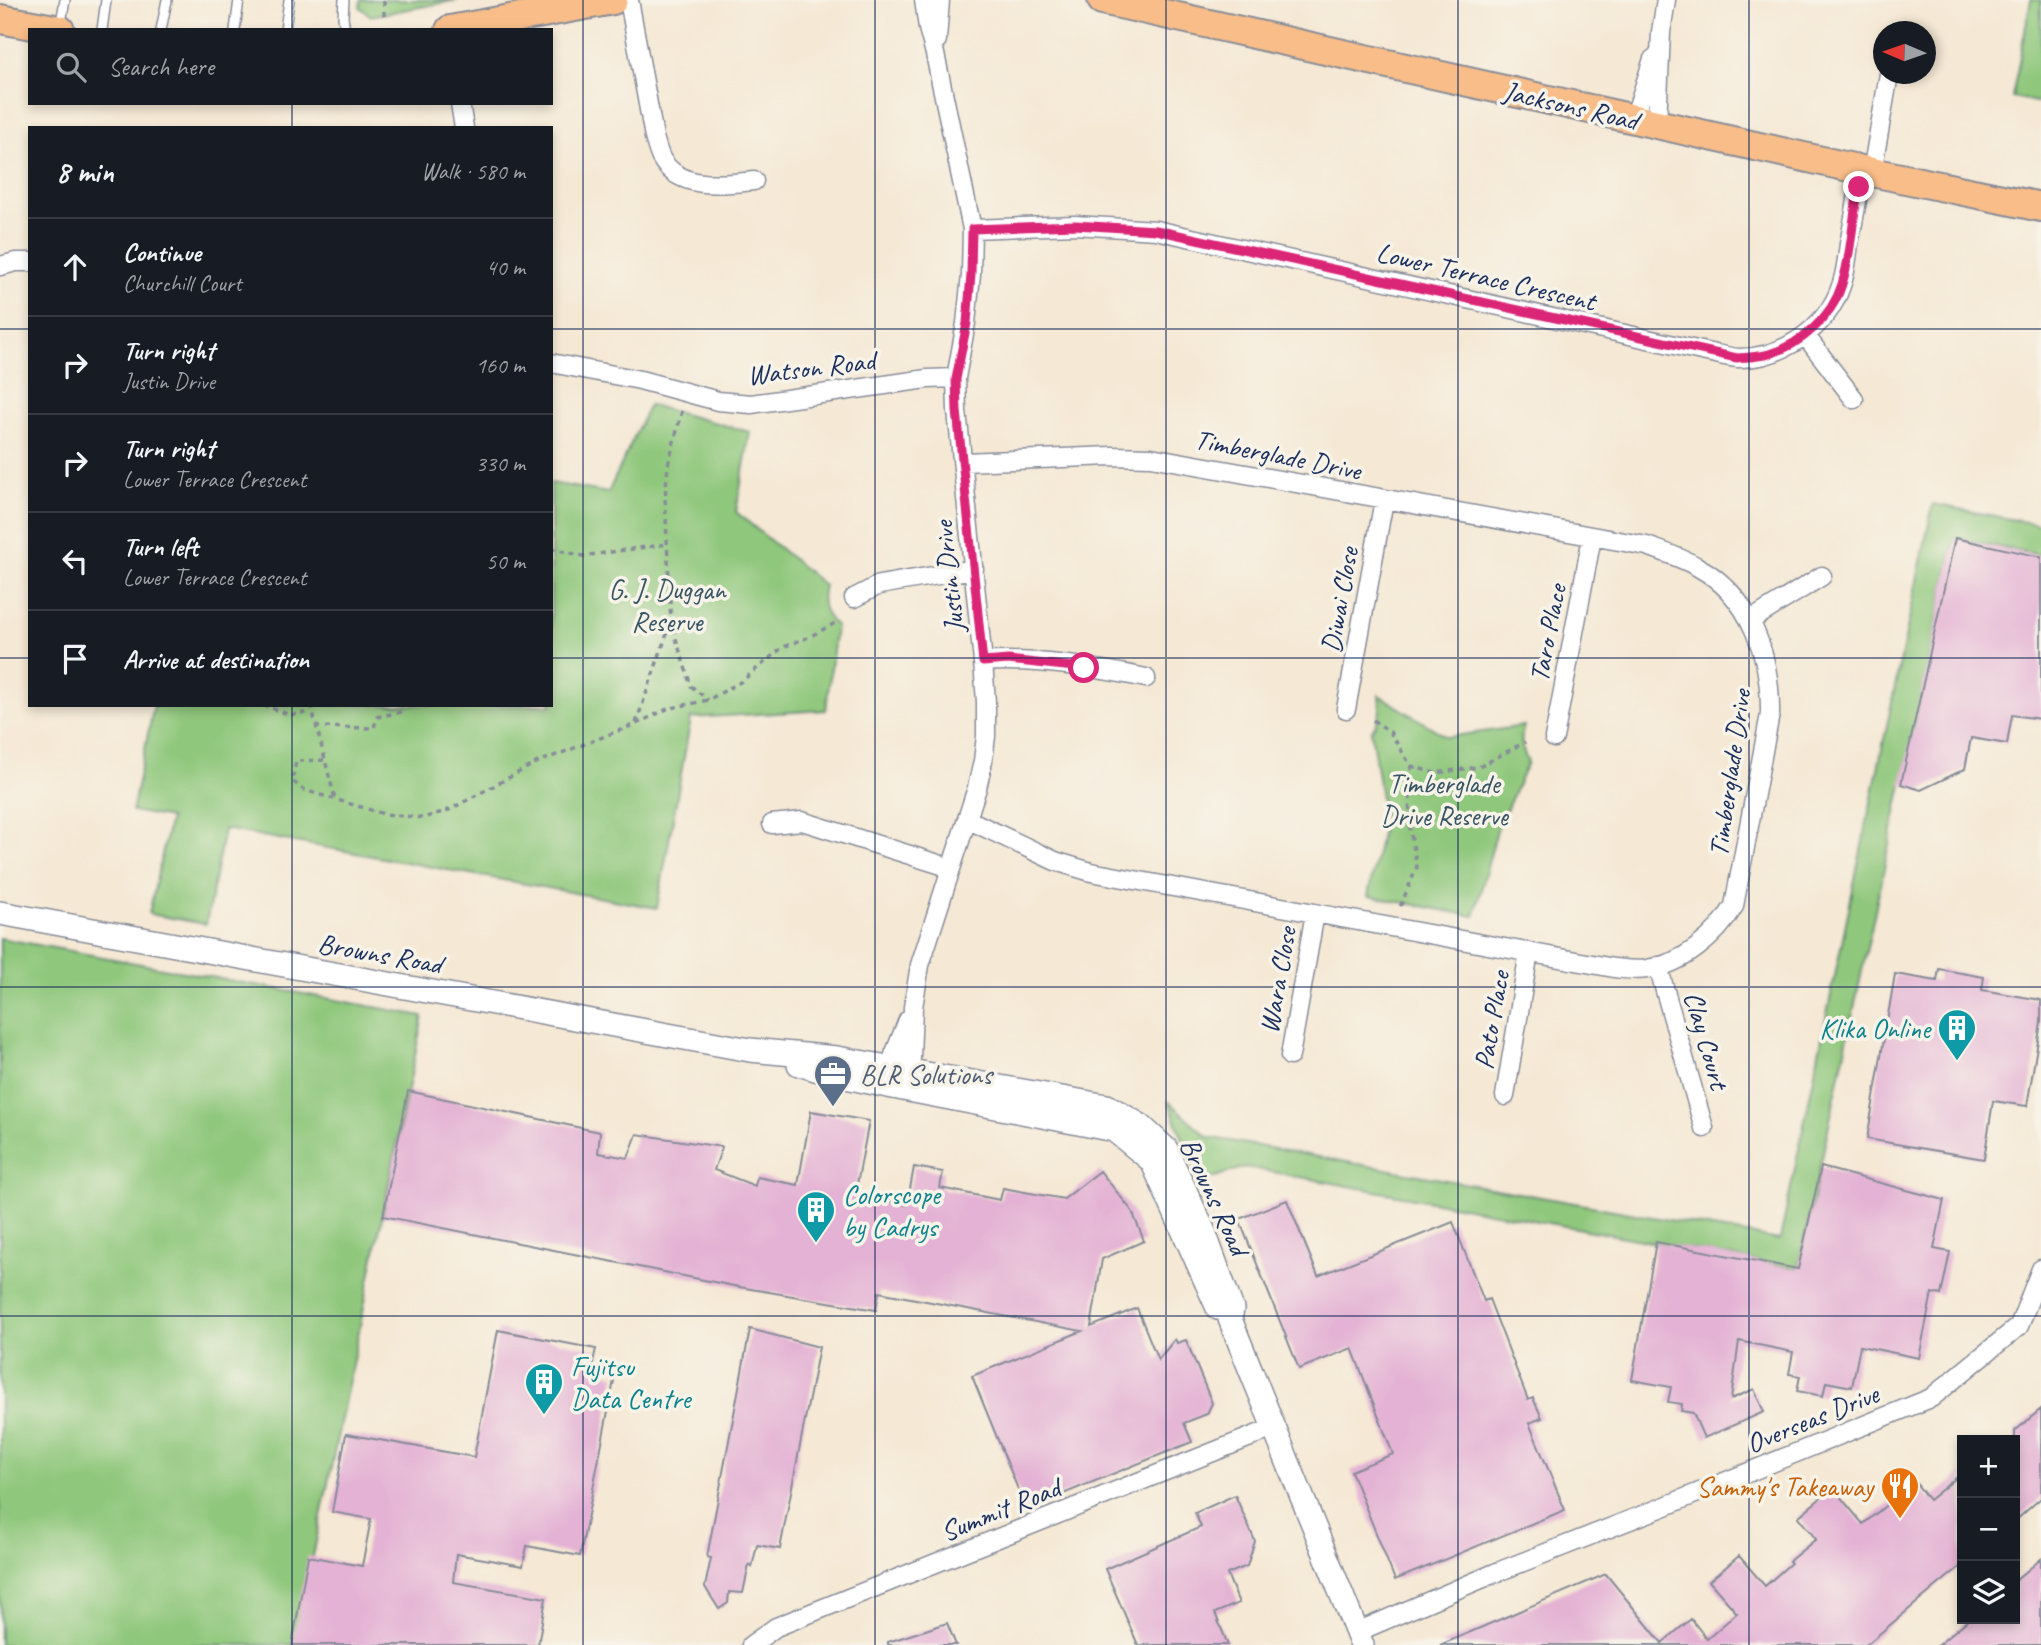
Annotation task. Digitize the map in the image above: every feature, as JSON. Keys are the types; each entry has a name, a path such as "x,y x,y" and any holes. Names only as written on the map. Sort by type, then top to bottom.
{"main road":[{"path":"461,28 614,0"},
{"name":"Jacksons Road","path":"1102,0 1867,171 2041,207"},
{"path":"0,19 49,28"}],"street":[{"path":"629,0 654,137 661,159 674,172 692,181 726,184 754,181"},
{"name":"Justin Drive","path":"898,1079 920,965 977,788 986,736 983,662 956,379 967,323 972,229 924,0"},
{"name":"Justin Drive","path":"935,54 940,0"},
{"path":"1645,121 1666,0"},
{"name":"Lower Terrace Crescent","path":"972,229 1075,225 1156,230 1737,358 1769,354 1805,335 1818,324 1830,309 1842,284 1887,84"},
{"path":"460,105 464,126"},
{"path":"0,266 28,262"},
{"path":"1805,335 1854,399"},
{"name":"Watson Road","path":"553,363 640,380 718,401 751,404 927,379 956,379"},
{"name":"Timberglade Drive","path":"963,462 1151,457 1647,547 1699,567 1718,581 1738,602 1751,620 1766,665 1770,696 1770,715 1737,895 1728,917 1693,949 1658,967 1637,970 1614,968 1110,876 1055,861 967,819"},
{"name":"Diwai Close","path":"1346,709 1384,500"},
{"name":"Taro Place","path":"1554,738 1592,537"},
{"path":"854,598 879,584 974,569"},
{"path":"1751,620 1822,576"},
{"path":"983,662 1017,660 1146,678"},
{"path":"772,824 802,821 951,868"},
{"name":"Wara Close","path":"1290,1056 1314,912"},
{"name":"Browns Road","path":"0,913 750,1050 837,1058 898,1079 1107,1107 1141,1126 1166,1149 1213,1257 1232,1309 1230,1319 1359,1639"},
{"name":"Pato Place","path":"1505,1096 1530,952"},
{"name":"Clay Court","path":"1658,967 1704,1128"},
{"name":"Overseas Drive","path":"1359,1639 1495,1573 1931,1398 2020,1326 2041,1269"},
{"name":"Summit Road","path":"751,1645 776,1627 1273,1428"}],"lane":[{"path":"60,28 65,0"},
{"path":"102,28 106,0"},
{"path":"161,28 167,0"},
{"path":"235,28 239,0"},
{"path":"285,28 289,0"},
{"path":"344,0 345,28"}],"path":[{"path":"384,0 384,16"},
{"path":"682,411 668,465 665,496 671,622 691,685 708,700"},
{"path":"553,548 583,556 668,544"},
{"path":"636,724 671,622"},
{"path":"324,760 296,761 292,781 304,790 384,814 423,818 449,810 536,763 667,709 708,700 742,681 783,647 837,622"},
{"path":"268,707 290,715 311,712"},
{"path":"311,707 335,799"},
{"path":"315,727 374,728 377,717 401,712 401,707"},
{"path":"1373,720 1390,732 1411,766 1409,823 1417,867 1400,907"},
{"path":"1411,766 1435,773 1479,767 1525,742"}],"green space":[{"path":"361,0 458,0 371,16 360,7"},
{"path":"2031,0 2041,0 2041,103 2012,97"},
{"name":"G. J. Duggan Reserve","path":"649,405 750,432 736,512 824,585 824,608 836,626 826,710 691,718 657,908 224,829 206,924 149,914 170,818 132,811 154,707 553,707 553,483 608,493"},
{"path":"1933,504 2041,525 2041,555 1955,538 1798,1269 1245,1167 1200,1182 1168,1101 1208,1137 1780,1240"},
{"name":"Timberglade Drive Reserve","path":"1379,695 1447,737 1524,726 1522,744 1528,762 1497,830 1474,916 1368,896 1384,819 1371,731 1380,714"},
{"path":"0,938 423,1016 295,1645 0,1645"}],"building":[{"path":"1955,538 2041,557 2041,719 2012,715 2007,744 1971,738 1965,769 1921,790 1901,784"},
{"name":"Klika Online","path":"1939,969 1984,977 1982,990 2041,1000 2041,1023 2027,1106 1993,1101 1984,1159 1867,1139 1895,974 1937,981"},
{"path":"408,1091 600,1132 598,1153 628,1158 637,1134 722,1147 714,1170 755,1186 757,1177 798,1185 811,1111 869,1121 855,1195 907,1205 914,1167 943,1172 940,1188 1000,1200 1003,1188 1064,1199 1100,1171 1132,1211 1144,1241 1102,1259 1091,1327 1137,1308 1158,1360 1175,1339 1177,1343 1186,1340 1212,1403 1207,1414 1184,1423 1192,1442 1026,1509 972,1376 1082,1331 879,1292 876,1310 739,1287 383,1216"},
{"path":"1821,1167 1944,1200 1934,1249 1950,1252 1941,1295 1932,1293 1919,1358 1860,1346 1852,1387 1826,1382 1823,1396 1797,1391 1800,1376 1789,1374 1793,1352 1739,1341 1731,1399 1754,1389 1764,1412 1704,1438 1693,1413 1681,1411 1682,1404 1668,1402 1671,1387 1632,1380 1656,1242 1798,1269"},
{"path":"1287,1200 1318,1276 1453,1222 1484,1301 1489,1299 1528,1400 1533,1398 1542,1418 1529,1423 1565,1510 1395,1580 1351,1471 1393,1454 1352,1348 1299,1369 1239,1219"},
{"path":"750,1329 819,1347 780,1549 757,1545 743,1593 729,1592 728,1603 719,1609 705,1587 711,1558 707,1557"},
{"path":"498,1330 596,1349 591,1371 615,1375 580,1556 527,1546 523,1566 456,1554 453,1582 546,1598 538,1645 292,1645 308,1556 362,1566 371,1519 332,1512 346,1434 474,1457"},
{"path":"2041,1409 2041,1498 2020,1517 2020,1435 2015,1435 2015,1431"},
{"path":"1957,1477 1957,1569 1866,1645 1440,1645 1606,1574 1662,1643 1691,1619 1707,1639 1737,1613 1709,1581 1739,1556 1765,1586 1791,1563 1789,1561 1816,1539 1798,1517 1833,1488 1863,1524 1915,1482 1929,1500"},
{"path":"1235,1495 1255,1541 1247,1566 1227,1574 1239,1603 1215,1613 1228,1645 1138,1645 1105,1569 1201,1527 1195,1513"},
{"path":"2041,1559 2041,1645 1938,1645 1963,1624 2020,1624 2020,1577"},
{"path":"947,1623 956,1645 888,1645 888,1642"}],"place":[{"name":"Klika Online","path":"1957,1062"},
{"name":"BLR Solutions","path":"833,1108"},
{"name":"Colorscope by Cadrys","path":"816,1244"},
{"name":"Fujitsu Data Centre","path":"544,1416"},
{"name":"Sammy's Takeaway","path":"1900,1520"}],"route":[{"path":"1084,668 1008,660 983,662 956,379 967,323 972,229 1075,225 1156,230 1737,358 1769,354 1794,343 1818,324 1830,309 1842,284 1859,187"}]}
